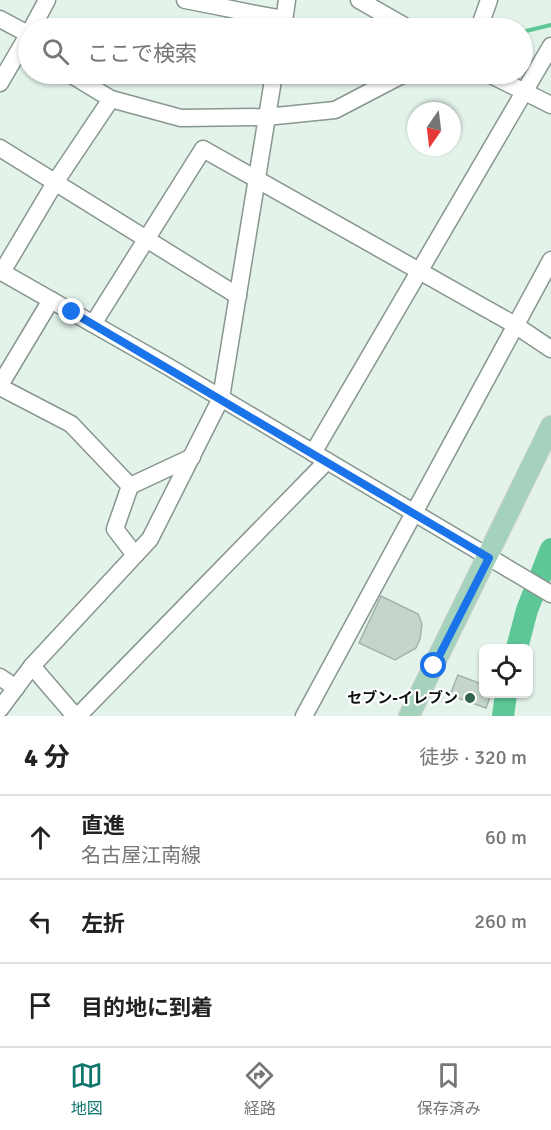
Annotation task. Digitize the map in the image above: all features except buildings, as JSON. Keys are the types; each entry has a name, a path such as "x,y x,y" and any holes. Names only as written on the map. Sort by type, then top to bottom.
{"main road":[{"path":"409,716 489,558 551,426"}],"street":[{"path":"37,18 47,0"},
{"path":"185,0 228,8 261,18"},
{"path":"285,18 287,0"},
{"path":"359,0 390,18"},
{"path":"483,18 489,0"},
{"path":"0,19 18,29"},
{"path":"533,79 551,46"},
{"path":"0,83 18,52"},
{"path":"86,84 111,99 181,118 266,117 335,110 385,84"},
{"path":"0,709 32,666 150,539 221,398 272,84"},
{"path":"510,84 551,105"},
{"path":"32,666 76,716 320,457 421,272 530,84"},
{"path":"111,99 56,181 1,272 221,398 549,593"},
{"path":"0,148 238,296"},
{"path":"93,324 203,149 515,325 551,349"},
{"path":"304,716 551,260"},
{"path":"51,300 0,386 71,424 130,486"},
{"path":"135,555 115,530 130,486 192,457"},
{"path":"0,677 16,688"}],"waterway":[{"path":"533,29 551,25"},
{"path":"518,644 527,610 551,549"},
{"path":"503,716 505,698"}],"place":[{"name":"セブン-イレブン","path":"470,698"}],"route":[{"path":"72,312 489,558 434,666"}]}
